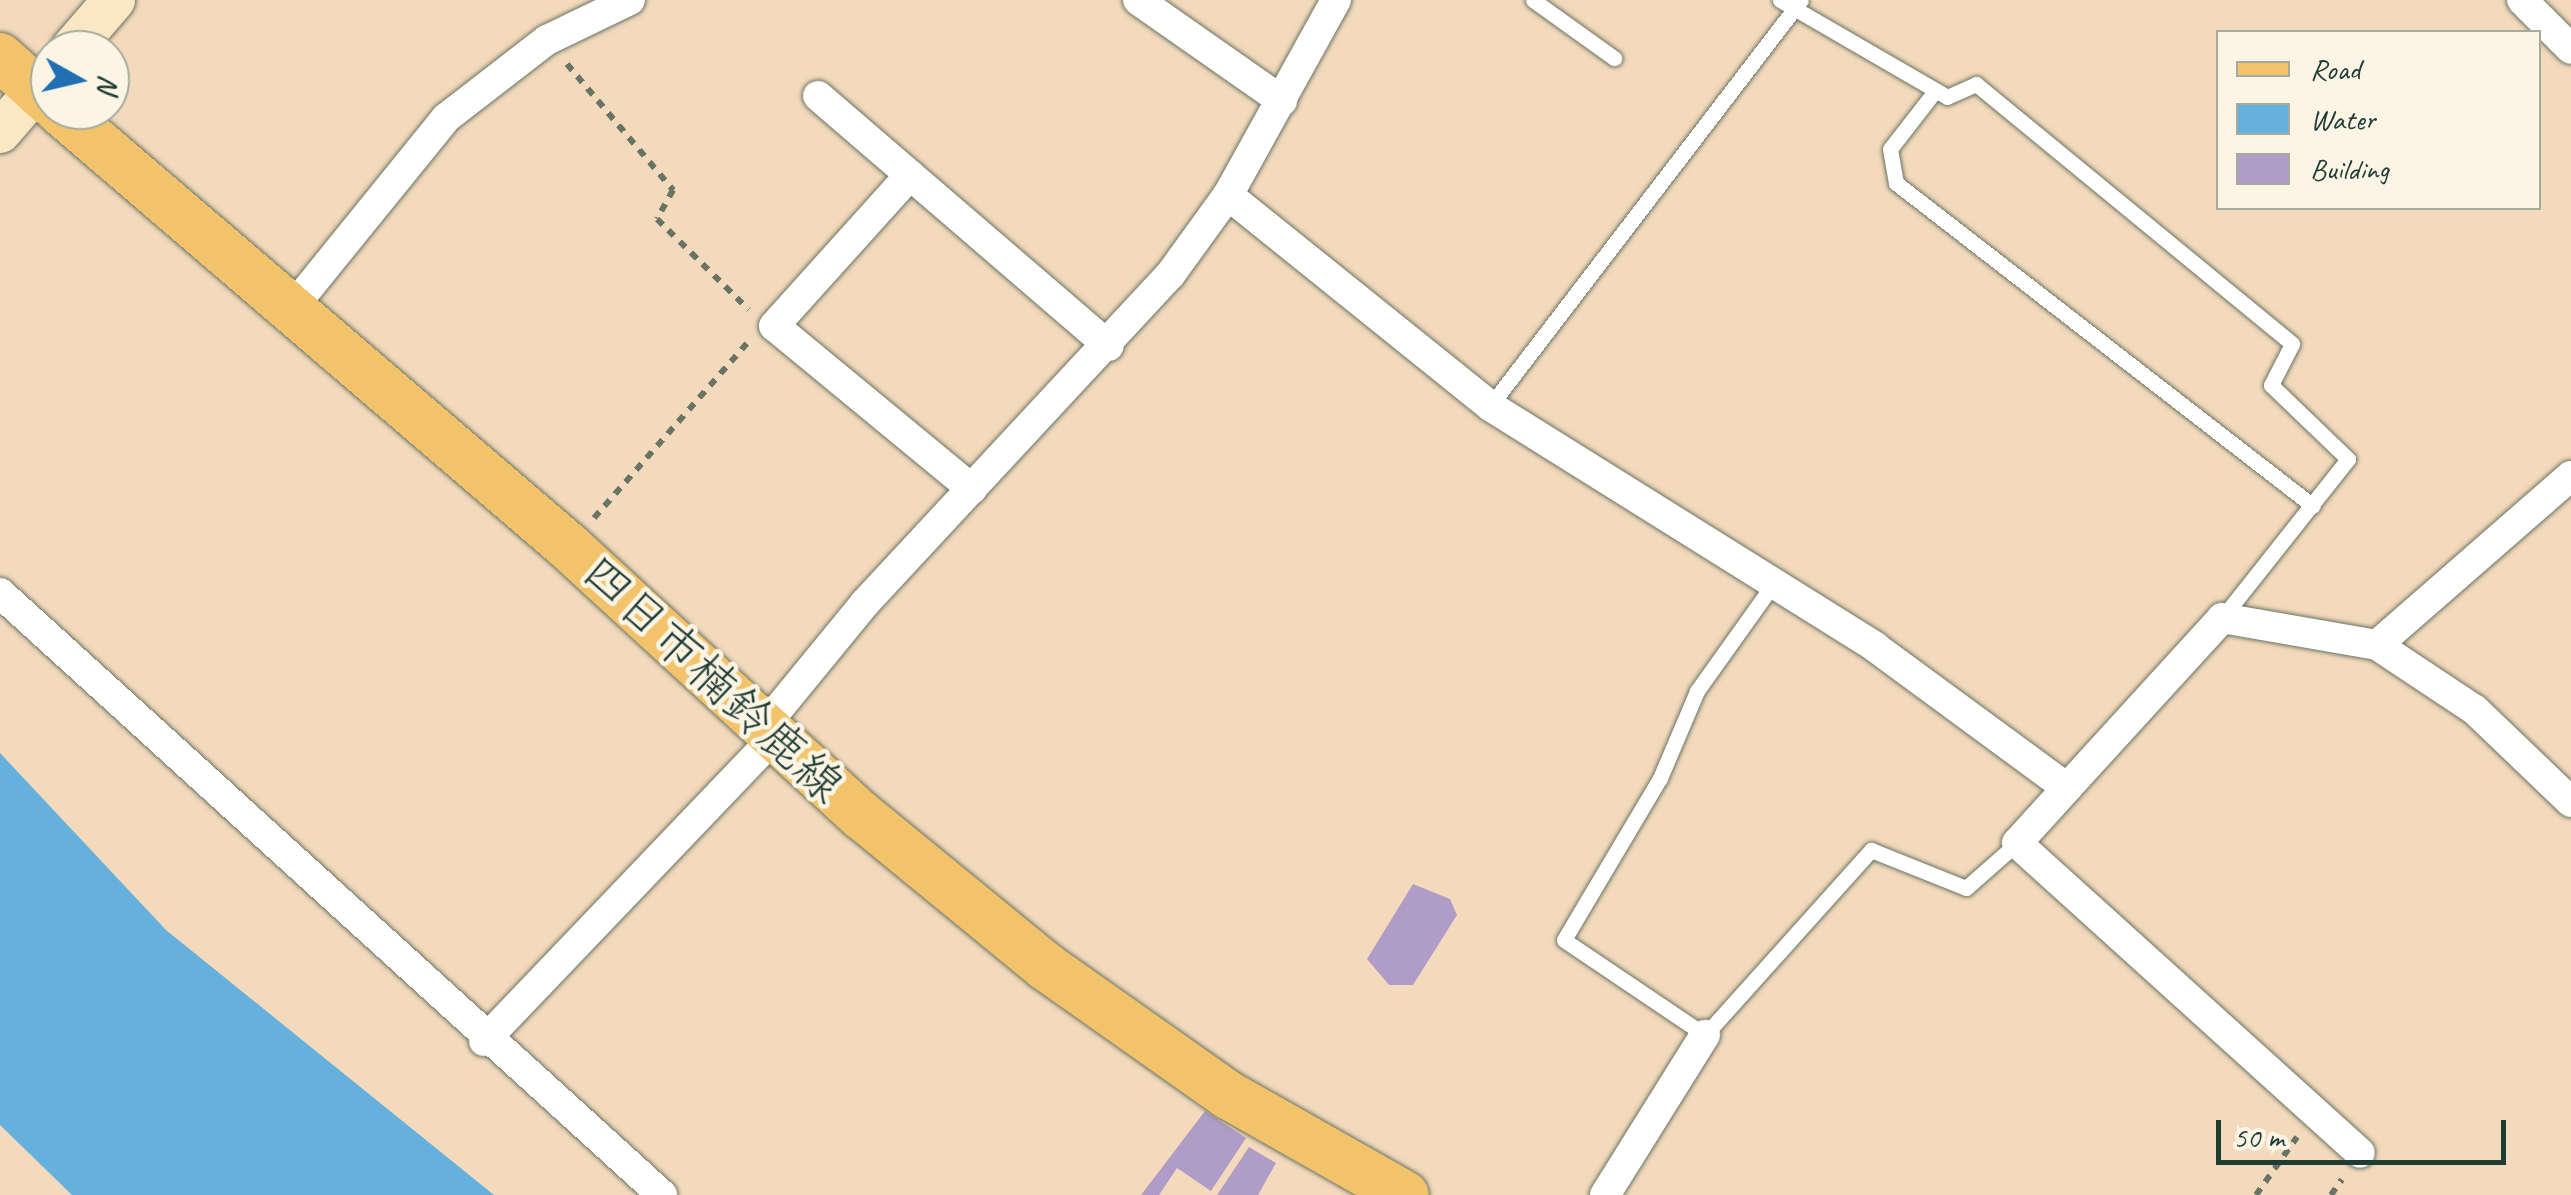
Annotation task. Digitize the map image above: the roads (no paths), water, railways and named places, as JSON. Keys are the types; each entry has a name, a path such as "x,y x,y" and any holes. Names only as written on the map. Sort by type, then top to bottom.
{"main road":[{"path":"88,30 114,0"},
{"name":"四日市楠鈴鹿線","path":"0,57 30,80"},
{"path":"0,132 30,109"},
{"name":"四日市楠鈴鹿線","path":"90,130 569,546 771,730 1046,966 1228,1094 1385,1190"}],"street":[{"path":"293,307 446,118 548,40 630,0"},
{"path":"1138,0 1282,101"},
{"path":"484,1041 771,730 972,489 1108,346 1228,195 1336,0"},
{"path":"2522,0 2571,49"},
{"path":"818,96 1108,346"},
{"path":"910,175 769,325 972,489"},
{"path":"1228,195 1490,406 1774,583 2067,788"},
{"path":"2377,645 2571,476"},
{"path":"0,593 484,1041 662,1195"},
{"path":"2360,1152 2313,1116 2017,843 2222,618 2377,645 2475,710 2571,802"},
{"path":"1606,1195 1704,1036"}],"lane":[{"path":"1533,0 1614,58"},
{"path":"1490,406 1791,4 1946,97 1976,84 2292,344 2271,385 2348,460 2222,618"},
{"path":"1935,91 1890,149 1896,183 2313,506"},
{"path":"1774,583 1697,691 1660,778 1564,940 1704,1036 1871,850 1966,888 2017,843"}],"water":[{"path":"0,753 166,930 494,1195 72,1195 0,1125"}]}
